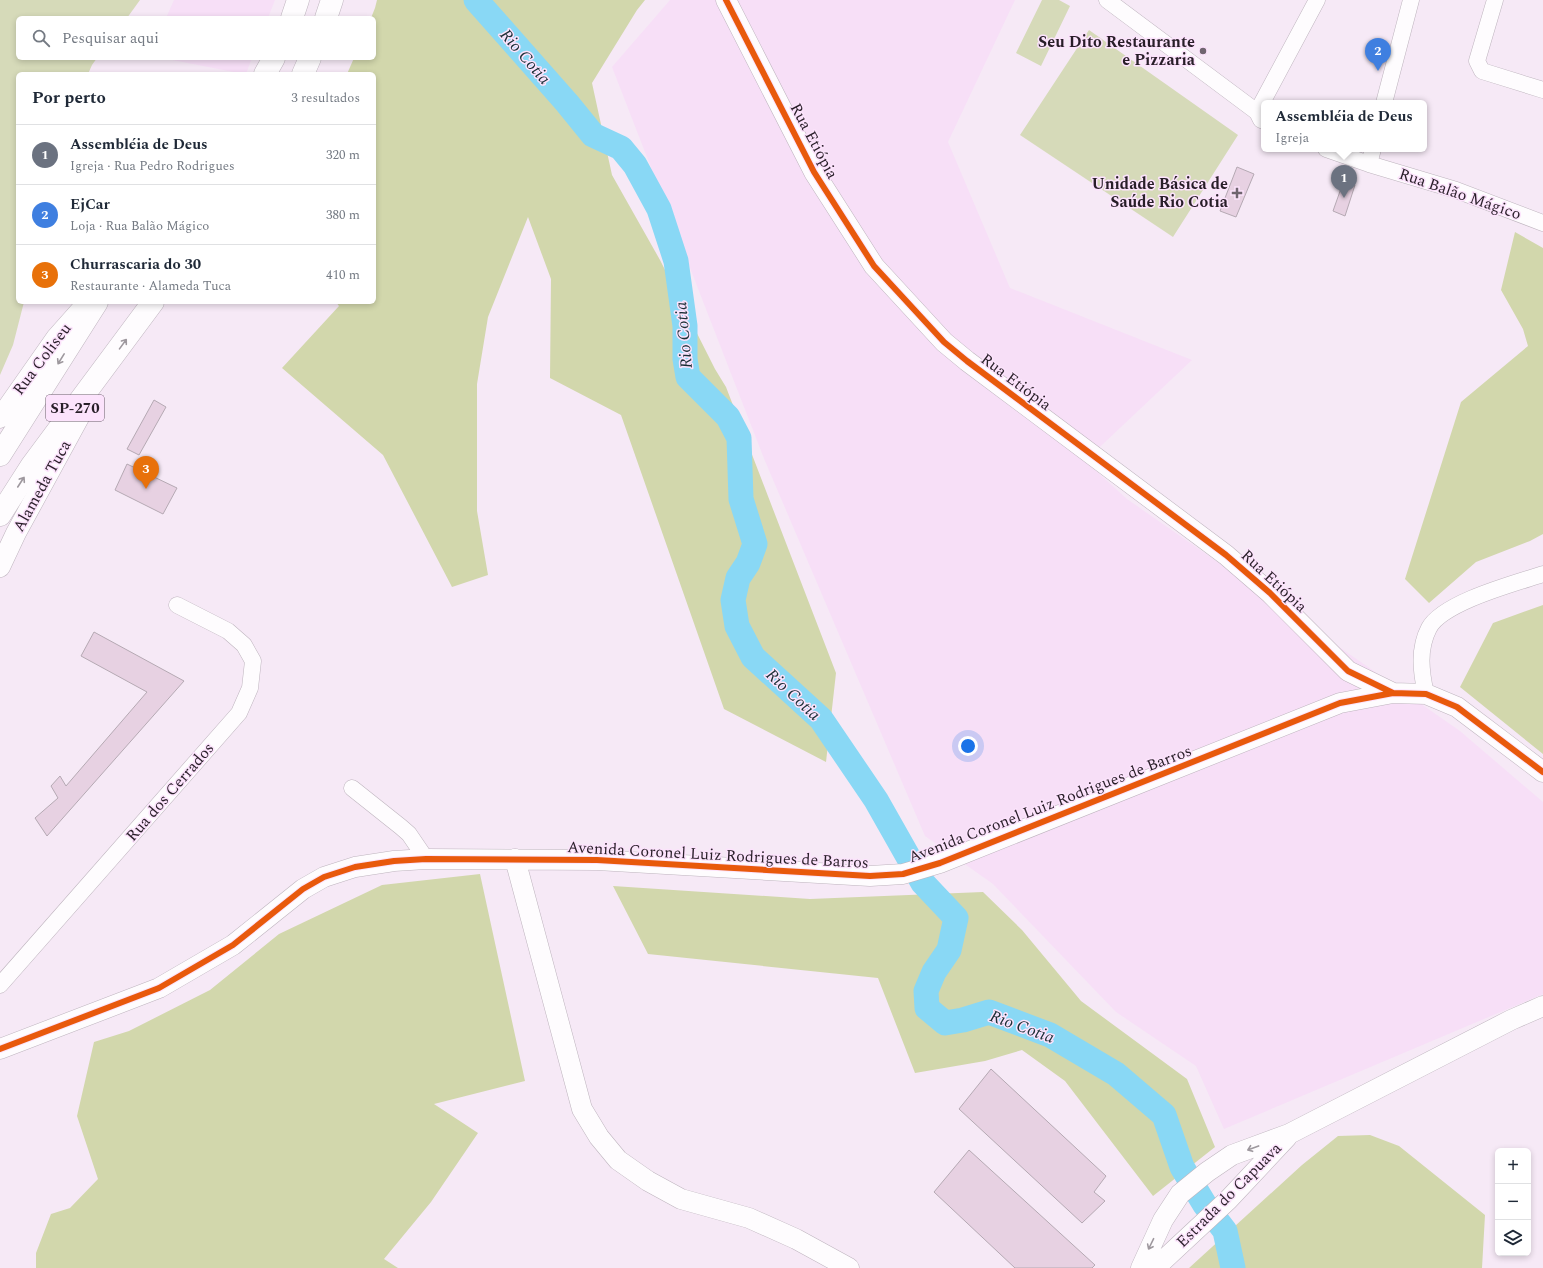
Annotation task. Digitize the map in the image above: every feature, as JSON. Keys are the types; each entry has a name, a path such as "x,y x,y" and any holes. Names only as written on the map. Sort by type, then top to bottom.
{"highway":[{"path":"293,16 298,0"},
{"path":"327,16 332,0"},
{"path":"266,72 273,60"},
{"path":"304,72 309,60"},
{"name":"SP-270","path":"2,451 96,304"},
{"name":"SP-270","path":"0,515 32,465 152,304"}],"street":[{"name":"Rua Etiópia","path":"726,0 814,172 874,266 944,342 967,361 1226,555 1270,593 1348,671 1393,693"},
{"path":"1107,0 1260,117"},
{"path":"1268,100 1317,0"},
{"path":"1385,100 1411,0"},
{"path":"1495,0 1477,61 1482,71 1543,90"},
{"name":"Rua Balão Mágico","path":"1343,152 1371,157 1543,223"},
{"name":"Rua Coliseu","path":"0,418 56,338 86,304"},
{"name":"Alameda Tuca","path":"0,567 16,533 109,363"},
{"path":"1543,574 1486,592 1444,614 1430,627 1423,645 1421,671 1426,694 1457,707 1543,772"},
{"name":"Rua dos Cerrados","path":"0,986 238,713 250,688 253,661 244,644 228,631 177,605"},
{"path":"1340,704 1347,689 1348,671"},
{"name":"Avenida Coronel Luiz Rodrigues de Barros","path":"0,1049 159,988 234,945 303,889 324,877 356,867 394,861 426,859 597,860 870,876 903,874 940,863 1340,704 1393,693 1426,694"},
{"path":"352,788 409,834 426,859"},
{"path":"515,859 582,1109 599,1138 618,1160 648,1181 681,1199 749,1218 796,1239 848,1268"},
{"path":"1289,1134 1511,1020 1543,1006"},
{"name":"Estrada do Capuava","path":"1141,1268 1163,1220 1180,1194 1207,1172 1232,1155 1289,1134"},
{"name":"Estrada do Capuava","path":"1155,1268 1228,1200 1289,1134"}],"shaded area":[{"path":"174,0 275,0 269,16 167,16"},
{"path":"670,0 1015,0 948,142 1010,288 1192,360 1085,461 1127,499 1460,731 1543,802 1543,994 1224,1129 1196,1066 1116,1012 993,884 925,836 765,461 612,67"},
{"path":"172,60 251,60 247,72 234,72"}],"green space":[{"path":"0,0 140,0 128,16 16,16 16,60 96,60 89,72 16,72 16,304 23,304 13,345 0,375"},
{"path":"377,0 645,0 637,10 592,83 612,175 660,260 715,369 726,387 836,673 826,762 724,709 621,415 550,378 551,279 528,217 488,317 477,384 477,511 488,575 452,587 383,455 282,368 339,306 338,304 376,304 376,72 348,72 353,60 376,60 376,16 372,16"},
{"path":"1042,0 1059,0 1070,6 1041,66 1016,53"},
{"path":"1089,30 1238,135 1173,237 1020,135"},
{"path":"1515,232 1543,248 1543,534 1530,541 1476,562 1429,603 1405,579 1461,402 1528,346 1523,329 1501,290"},
{"path":"1543,605 1543,754 1460,687 1493,623"},
{"path":"480,874 525,1081 434,1104 478,1133 431,1202 384,1259 398,1268 36,1268 36,1253 51,1214 70,1208 98,1179 77,1116 94,1042 129,1031 210,990 279,934 382,885"},
{"path":"613,886 810,899 983,892 1022,930 1081,1001 1187,1079 1215,1147 1153,1196 1065,1081 1022,1050 985,1061 915,1073 878,978 648,954"},
{"path":"1370,1135 1399,1146 1485,1215 1482,1268 1189,1268 1302,1165 1338,1136"}],"building":[{"name":"Unidade Básica de Saúde Rio Cotia","path":"1237,167 1254,174 1236,217 1220,211"},
{"path":"1344,180 1355,185 1345,216 1333,211"},
{"path":"154,400 166,407 139,455 127,449"},
{"path":"127,464 177,488 163,514 115,490"},
{"path":"94,632 184,681 47,836 35,818 58,798 51,786 60,776 66,786 147,692 81,656"},
{"path":"991,1069 1106,1176 1094,1192 1105,1201 1082,1223 959,1109"},
{"path":"969,1150 1095,1265 1092,1268 1015,1268 934,1192"}],"waterway":[{"name":"Rio Cotia","path":"476,0 567,103 593,135 621,148 635,165 659,209 676,261 685,326 685,359 688,377 728,417 739,438 741,499 755,544 748,563 738,578 733,600 737,626 753,657 821,719 876,800 923,883 956,918 949,950 934,972 926,991 927,1008 945,1023 963,1020 989,1012 1050,1035 1116,1074 1164,1115 1182,1167 1205,1205 1225,1231 1233,1268"}],"cycle path":[{"path":"726,0 814,172 874,266 944,342 967,361 1226,555 1270,593 1348,671 1393,693"},
{"path":"0,1049 159,988 233,945 303,889 324,877 355,867 394,861 426,859 597,860 870,876 903,874 940,863 1340,703 1393,693 1426,694 1457,707 1543,772"}],"place":[{"name":"Seu Dito Restaurante e Pizzaria","path":"1203,51"},
{"name":"EjCar","path":"1378,71"},
{"name":"Unidade Básica de Saúde Rio Cotia","path":"1237,193"},
{"name":"Assembléia de Deus","path":"1344,198"},
{"name":"Churrascaria do 30","path":"146,489"}]}
